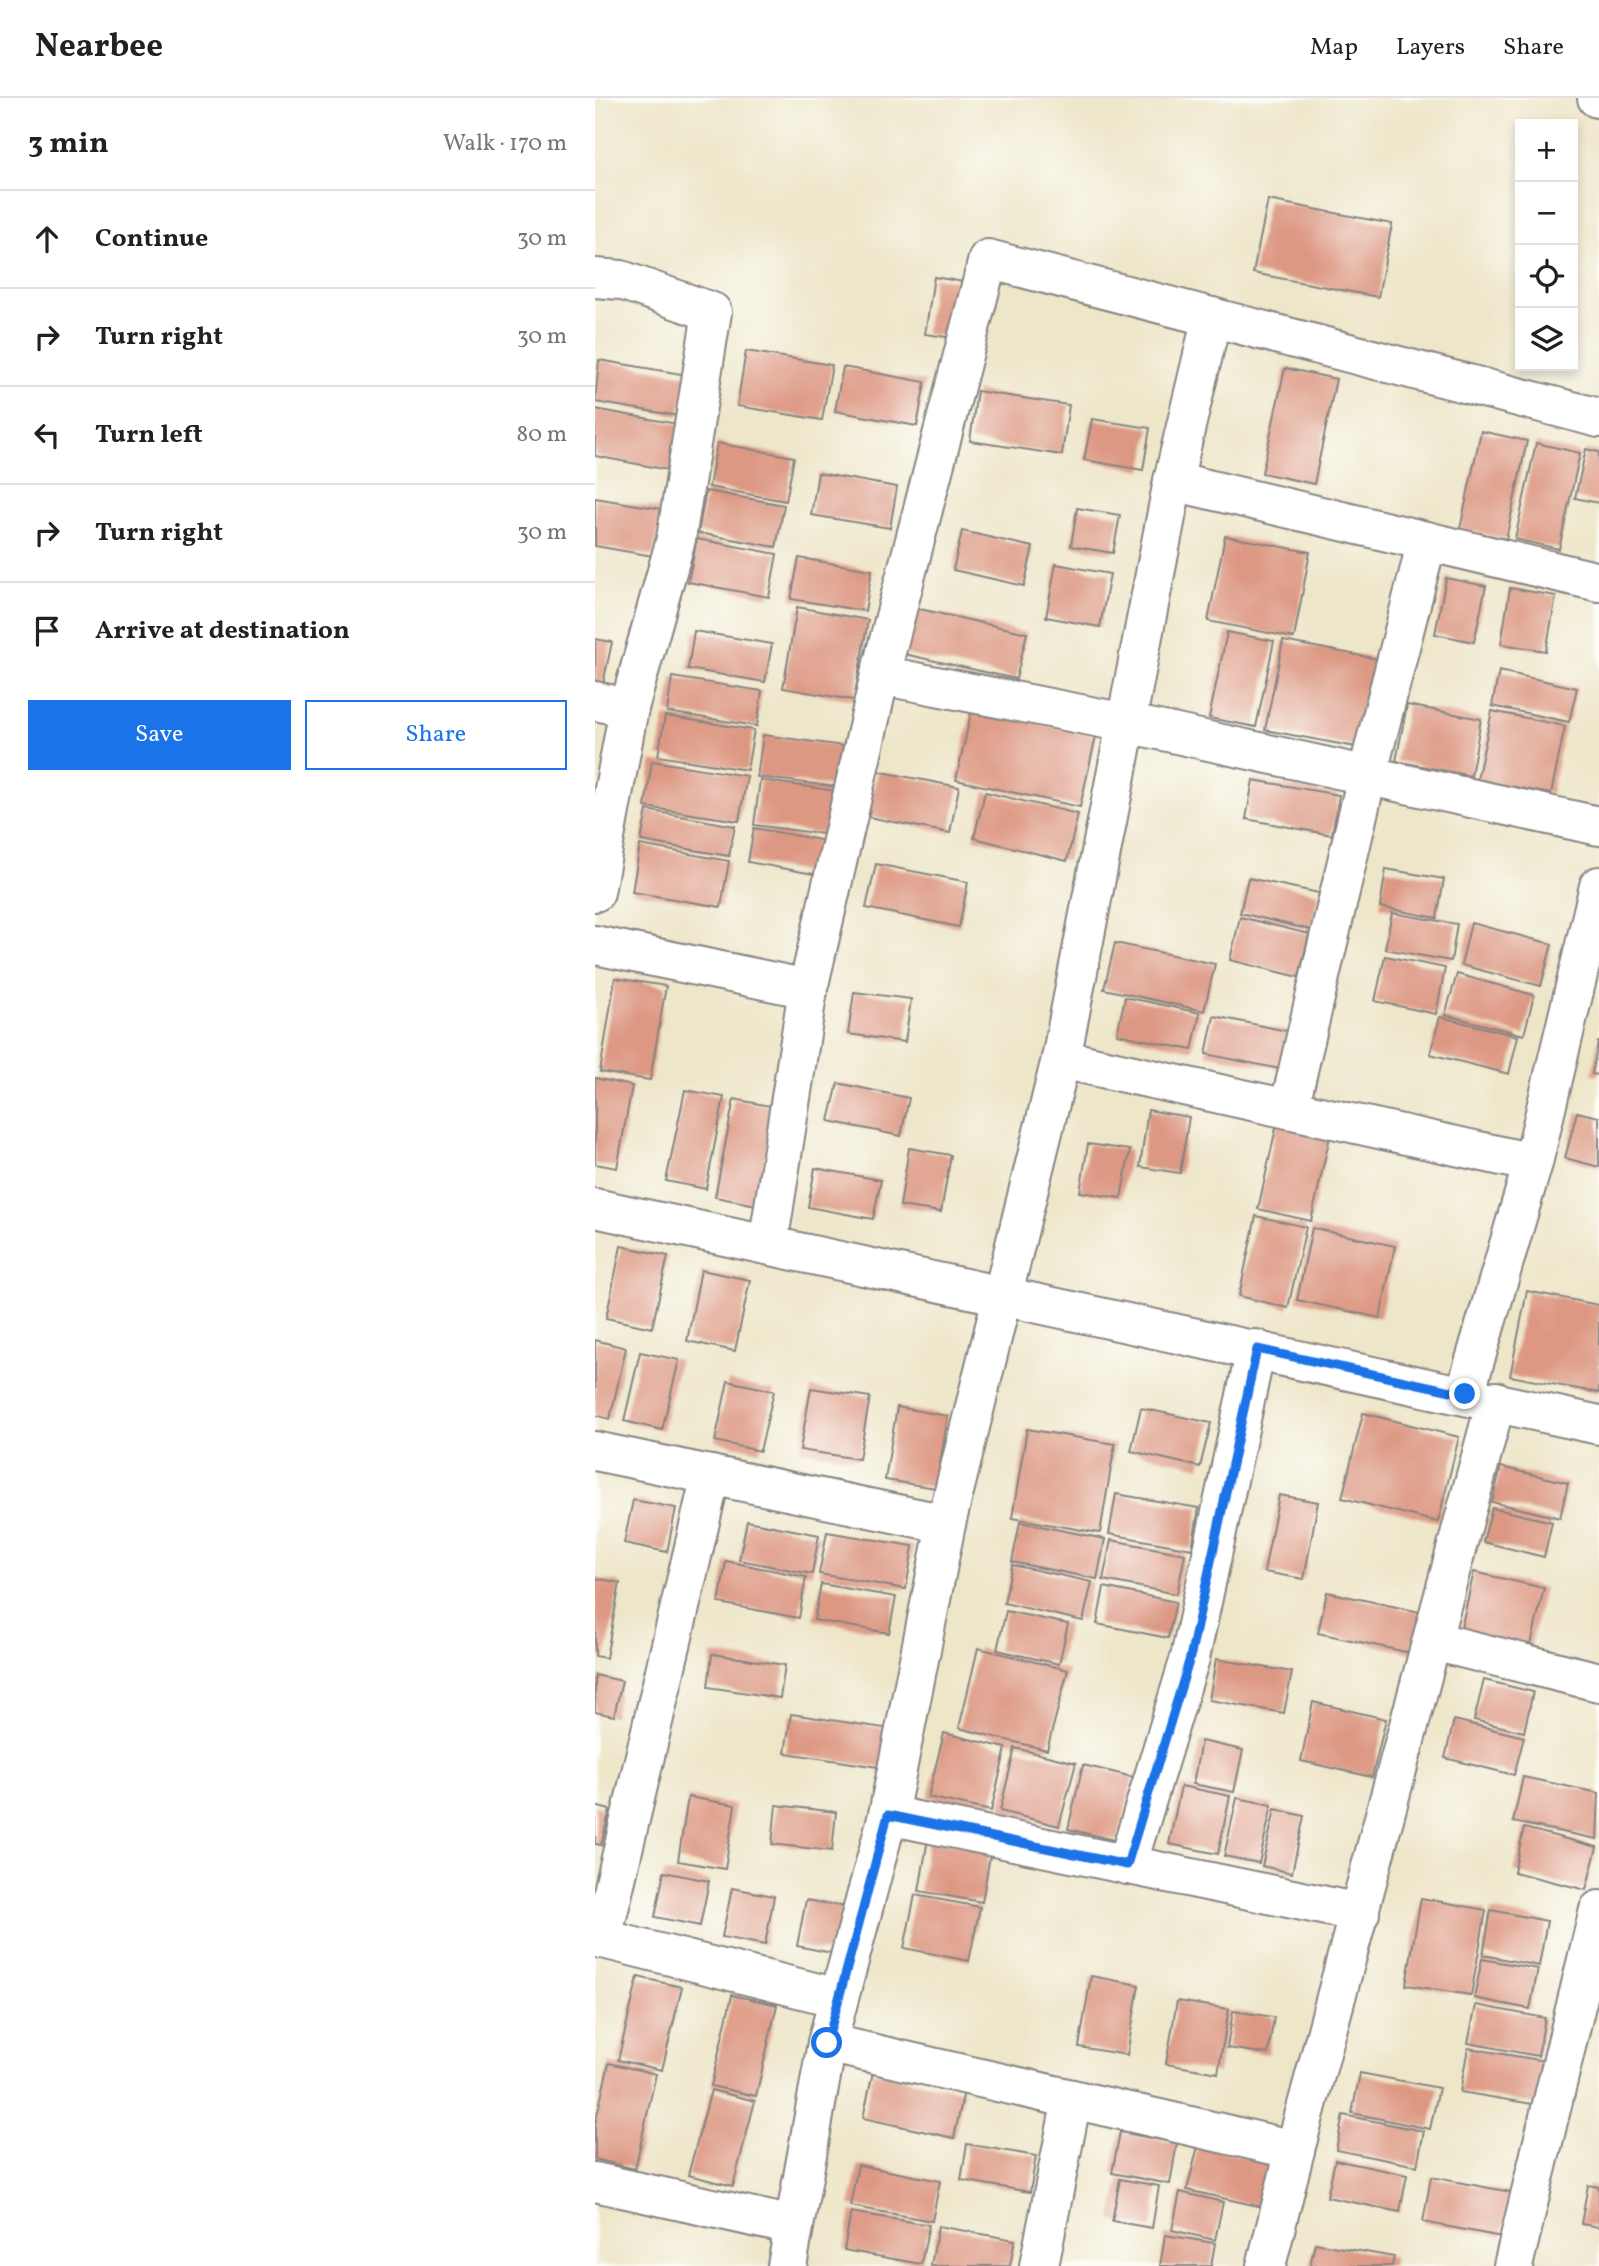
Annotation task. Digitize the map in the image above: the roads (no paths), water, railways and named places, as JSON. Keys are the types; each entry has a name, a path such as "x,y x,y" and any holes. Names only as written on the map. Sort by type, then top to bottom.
{"street":[{"path":"768,1245 808,989 880,675 988,259 1599,418"},
{"path":"595,278 621,280 712,312 676,539 612,705 595,892"},
{"path":"787,2266 827,2043 888,1815 946,1524 1061,1059 1173,481 1212,317"},
{"path":"1173,481 1599,582"},
{"path":"1289,1109 1367,776 1427,541"},
{"path":"880,675 1126,723 1599,826"},
{"path":"1266,2266 1294,2150 1433,1642 1481,1398 1533,1163 1599,886"},
{"path":"595,946 808,989"},
{"path":"1061,1059 1533,1163"},
{"path":"595,1208 1599,1425"},
{"path":"1127,1865 1190,1658 1257,1349"},
{"path":"595,1451 946,1524"},
{"path":"711,1475 598,1938 838,1998"},
{"path":"1433,1642 1599,1682"},
{"path":"888,1815 1360,1913"},
{"path":"1513,2266 1597,1924"},
{"path":"827,2043 1294,2150"},
{"path":"1039,2266 1072,2099"},
{"path":"595,2182 794,2226"}]}
